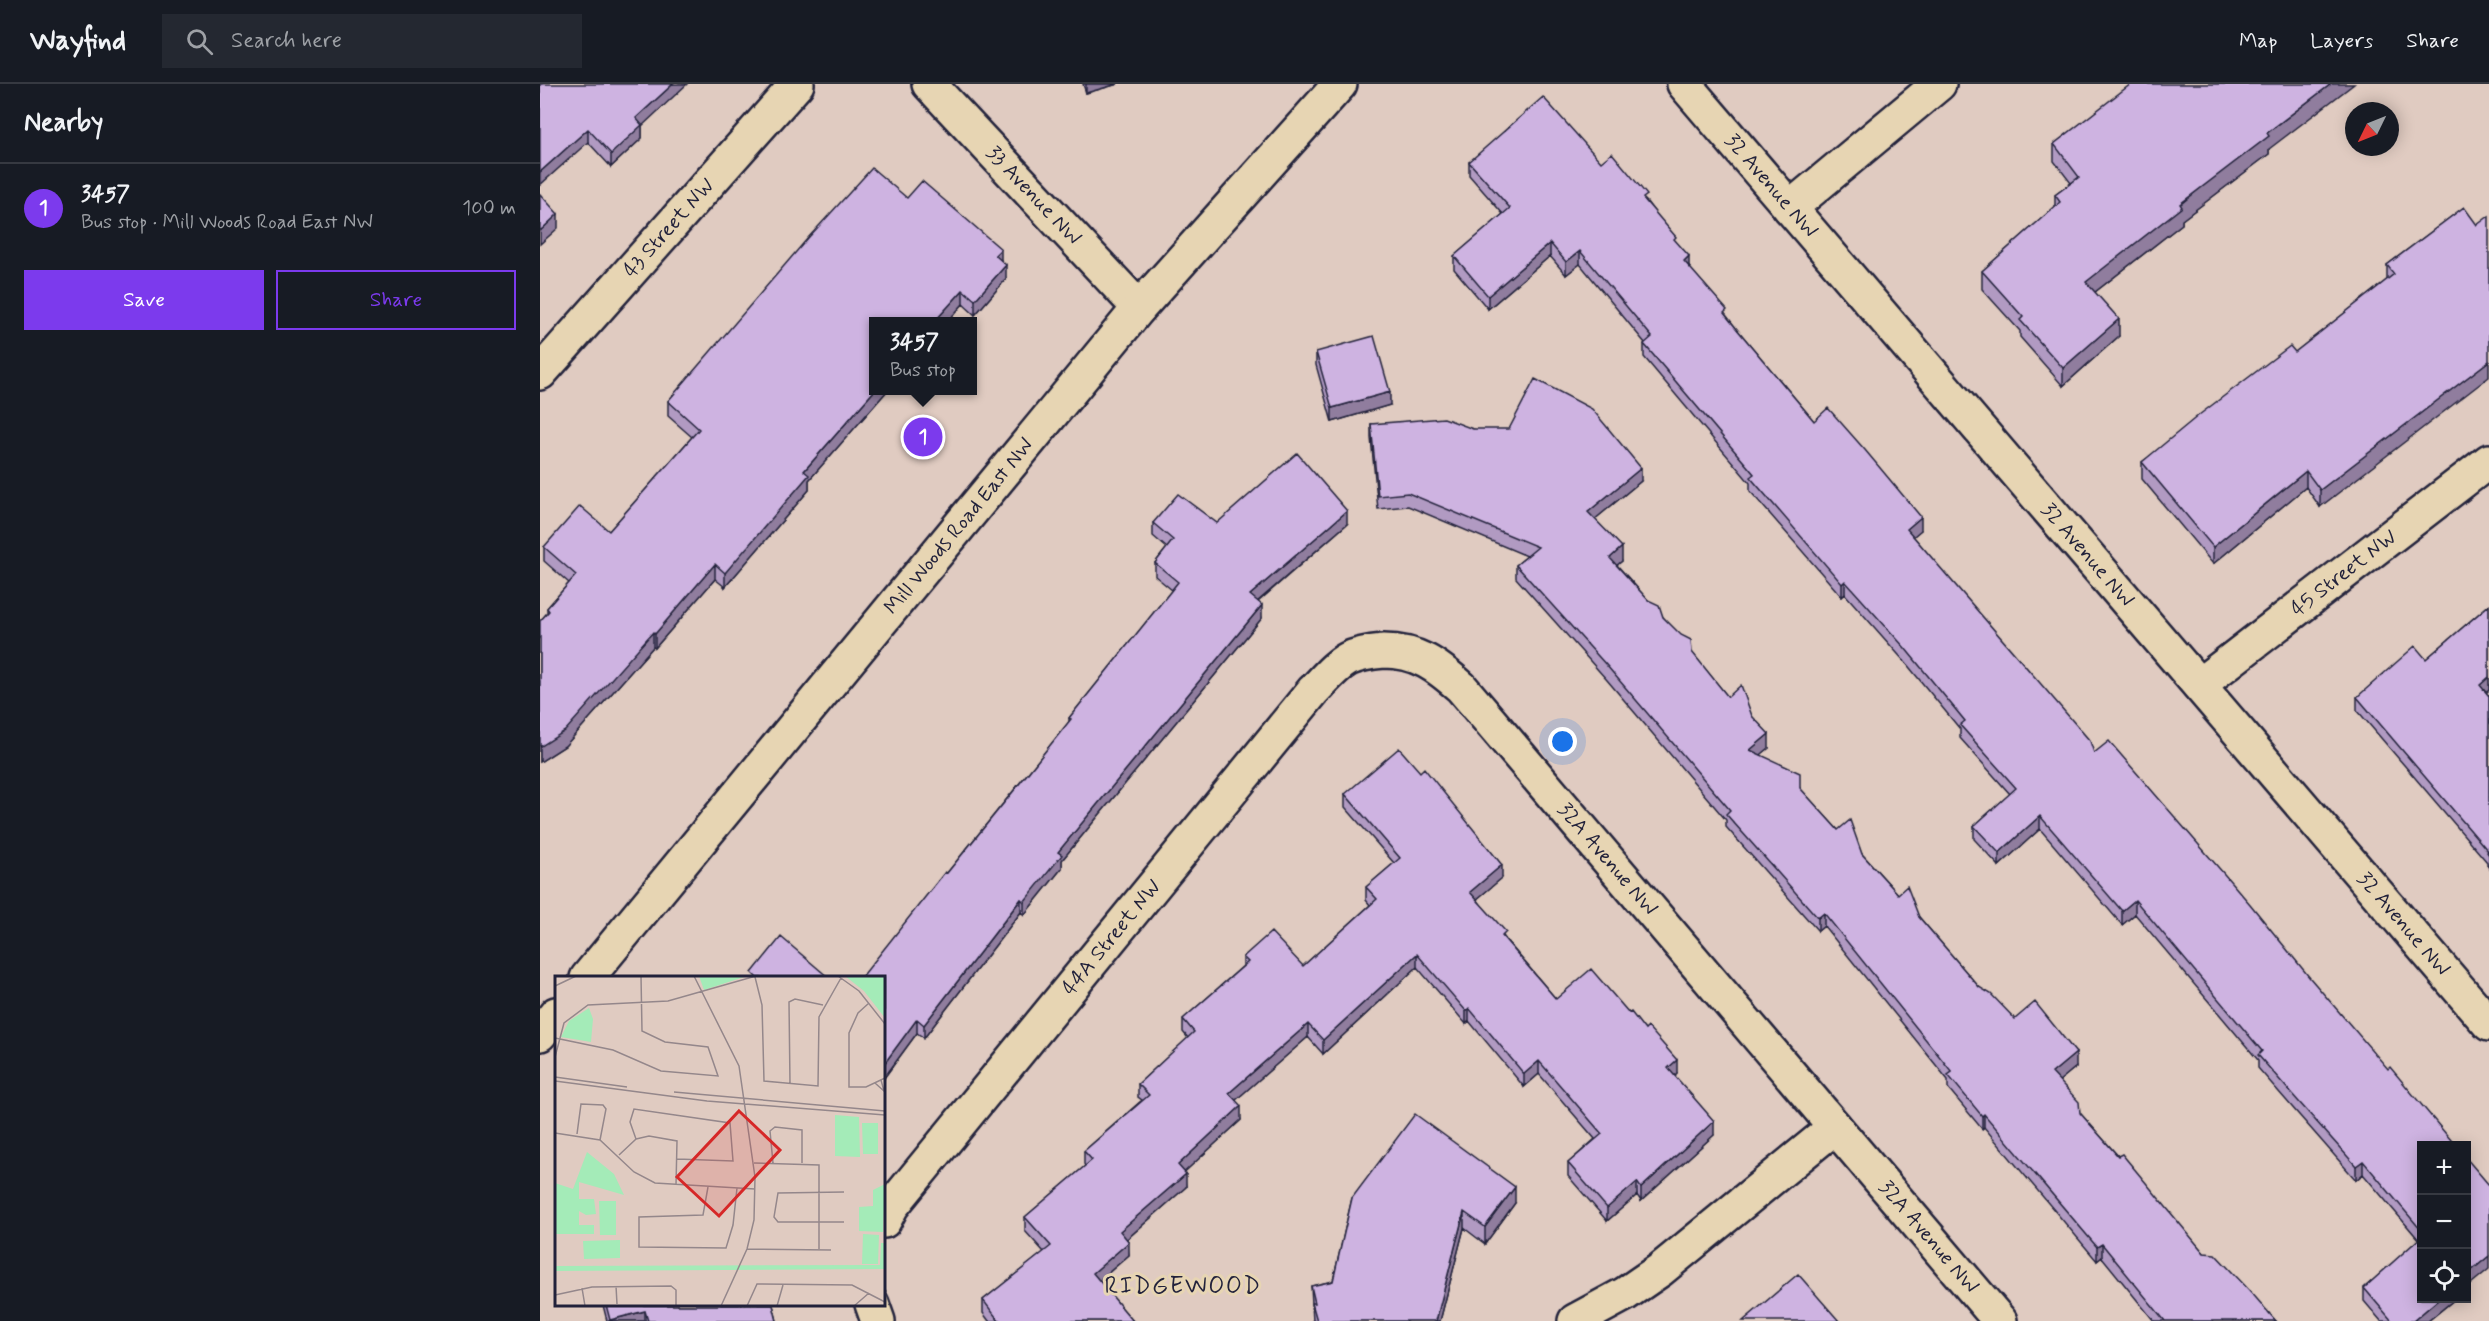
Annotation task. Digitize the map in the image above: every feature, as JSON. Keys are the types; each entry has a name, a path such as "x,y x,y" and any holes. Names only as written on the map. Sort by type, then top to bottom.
{"street":[{"name":"43 Street NW","path":"540,373 797,84"},
{"name":"33 Avenue NW","path":"929,84 1139,308"},
{"name":"Mill Woods Road East NW","path":"589,976 1139,308 1340,84"},
{"name":"32 Avenue NW","path":"1684,84 2489,1024"},
{"path":"1790,208 1939,84"},
{"name":"45 Street NW","path":"2199,685 2489,461"},
{"name":"32A Avenue NW","path":"1348,659 1373,651 1398,651 1419,655 1438,667 1461,687 2000,1321"},
{"name":"44A Street NW","path":"885,1219 891,1206 1313,690 1348,659"},
{"path":"540,1034 555,1015"},
{"path":"1575,1321 1625,1294 1660,1270 1835,1127"},
{"path":"872,1306 878,1321"}],"building":[{"path":"540,84 673,84 636,118 642,125 611,154 588,129 540,172"},
{"path":"2131,84 2331,84 2267,133 2269,136 2180,204 2182,207 2086,282 2119,319 2063,368 2020,320 2023,317 1982,271 2060,202 2055,195 2079,177 2054,144"},
{"path":"1543,97 1601,162 1612,153 1647,195 1643,198 1689,256 1684,261 1727,310 1724,313 1814,421 1828,408 1921,517 1907,529 2090,741 2094,753 2109,741 2452,1141 2417,1141 2417,1225 2363,1161 2356,1166 2258,1055 2262,1051 2135,900 2122,911 2040,816 1999,853 1974,826 2016,788 1960,725 1965,721 1905,648 1845,581 1842,584 1750,477 1754,474 1644,344 1652,337 1580,251 1566,262 1550,243 1488,296 1454,256 1510,208 1469,162"},
{"path":"872,168 907,198 922,181 1001,249 995,255 1006,265 975,300 963,290 939,317 869,317 871,395 804,471 809,475 725,573 715,564 655,634 653,632 565,731 540,747 540,621 549,611 547,608 576,575 544,547 580,506 609,531 699,429 668,401 808,238"},
{"path":"540,194 558,214 540,231"},
{"path":"2464,207 2477,225 2489,216 2489,361 2320,490 2306,471 2213,547 2142,462 2199,415 2290,346 2295,352 2394,274 2387,265"},
{"path":"1374,336 1390,392 1332,408 1316,352"},
{"path":"1535,379 1592,409 1641,468 1588,512 1622,547 1610,558 1648,600 1659,605 1663,617 1681,635 1691,640 1692,652 1728,697 1741,685 1752,716 1769,734 1750,750 1800,773 1800,788 1838,830 1850,820 1862,854 1898,894 1907,886 1919,917 1979,987 1991,994 2015,1019 2035,1002 2076,1053 2052,1073 2079,1102 2080,1113 2118,1156 2122,1154 2204,1253 2215,1254 2276,1321 2165,1321 2102,1244 2097,1247 1984,1114 1982,1116 1948,1075 1952,1072 1824,913 1818,918 1726,814 1730,810 1607,666 1516,565 1538,547 1408,493 1378,496 1371,424 1444,418 1473,429 1509,429"},
{"path":"1297,453 1347,511 1250,595 1262,605 1058,852 1062,855 1024,902 1021,899 924,1025 917,1019 885,1063 885,976 863,976 945,872 947,873 1016,788 1178,582 1155,563 1173,540 1153,523 1178,494 1217,523"},
{"path":"2489,605 2489,677 2480,685 2489,696 2489,855 2357,697 2415,646 2426,659"},
{"path":"1399,748 1420,772 1424,768 1502,865 1470,892 1506,932 1502,936 1556,999 1591,969 1645,1030 1648,1027 1677,1060 1668,1068 1714,1121 1641,1188 1637,1182 1607,1208 1568,1163 1602,1134 1539,1061 1524,1074 1469,1008 1466,1011 1417,954 1323,1040 1308,1024 1229,1093 1241,1106 1178,1165 1186,1174 1120,1231 1129,1242 1093,1273 1133,1321 999,1321 983,1300 1051,1246 1025,1217 1092,1160 1084,1151 1149,1095 1138,1084 1194,1032 1183,1019 1248,962 1243,957 1271,932 1303,966 1377,899 1366,887 1400,858 1345,794"},
{"path":"781,937 827,976 755,976 752,973"},
{"path":"1415,1114 1515,1187 1485,1227 1464,1212 1436,1321 1317,1321 1312,1303 1315,1303 1311,1286 1333,1281 1352,1198"},
{"path":"2471,1164 2489,1185 2489,1256 2471,1271"},
{"path":"2417,1241 2417,1303 2434,1303 2413,1321 2392,1321 2364,1288"},
{"path":"1798,1274 1839,1321 1743,1321"},
{"path":"606,1306 773,1306 777,1321 648,1321 645,1311 610,1320"}],"place":[{"name":"3457","path":"923,437"}],"district":[{"name":"RIDGEWOOD","path":"1183,1286"}]}
